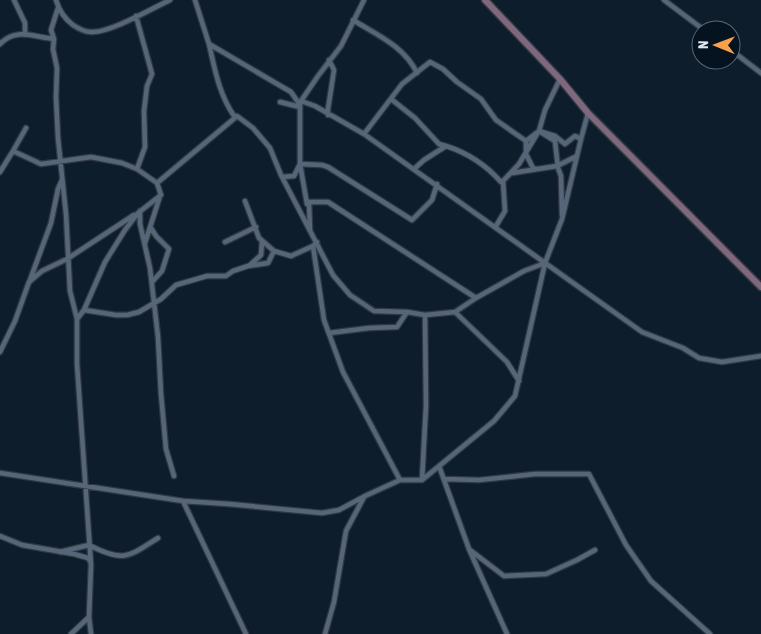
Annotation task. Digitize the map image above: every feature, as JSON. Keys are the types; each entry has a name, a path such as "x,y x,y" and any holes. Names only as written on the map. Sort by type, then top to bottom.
{"street":[{"path":"14,0 25,23 25,34"},
{"path":"56,0 58,8 68,22 81,30 90,32 105,30 170,0"},
{"path":"196,0 221,93 234,116 237,116 253,128 270,148 315,244 333,275 350,295 374,311 407,312 425,315 455,312 524,270 545,263"},
{"path":"364,0 341,46 300,104 300,164 307,204 309,202 328,202 476,298"},
{"path":"484,0 560,79 588,113 761,287"},
{"path":"664,0 691,20"},
{"path":"58,8 51,30 54,39 53,49 57,68 56,97 66,214 67,258 70,291 77,319 77,364 91,565 89,617 91,634"},
{"path":"136,16 152,74 147,86 144,111 144,147 137,169"},
{"path":"353,20 403,52 412,61 417,72"},
{"path":"0,44 7,37 15,34 54,39"},
{"path":"209,44 291,92 300,104"},
{"path":"741,58 761,73"},
{"path":"328,115 334,70 330,60"},
{"path":"364,134 392,100 402,84 430,62 481,98 496,120 526,141"},
{"path":"503,181 512,173 526,154 539,131 545,110 560,79"},
{"path":"392,100 415,118 439,144 458,150 472,158 489,169 501,182 503,181"},
{"path":"280,102 314,106 364,134 496,226 642,332 683,348 698,358 722,362 761,356"},
{"path":"0,473 183,501 322,513 339,510 400,480 422,480 494,421 515,396 545,263 562,219 588,113"},
{"path":"156,183 237,116"},
{"path":"0,172 26,128"},
{"path":"526,141 539,131"},
{"path":"539,131 555,136 565,144 575,136 581,139"},
{"path":"539,131 555,142 557,166 561,176 562,219"},
{"path":"526,141 526,154 533,168 540,169"},
{"path":"414,170 424,160 446,146"},
{"path":"13,151 41,164 91,157 122,163 137,169 156,183 161,194 154,211 145,245"},
{"path":"512,173 557,166 577,156"},
{"path":"282,177 294,176 300,164"},
{"path":"300,164 328,167 412,220 432,200 436,184"},
{"path":"0,352 15,321 51,223 62,179"},
{"path":"496,226 504,210 503,181"},
{"path":"29,282 140,211 161,194"},
{"path":"245,200 259,238 274,251 290,256 315,244"},
{"path":"309,202 310,231"},
{"path":"140,211 140,224 152,282 166,449 174,476"},
{"path":"77,319 84,310 105,262 125,230 140,211"},
{"path":"226,242 256,227"},
{"path":"151,228 169,249 162,271 152,282"},
{"path":"248,266 261,255 262,242"},
{"path":"315,244 324,320 343,372 400,480"},
{"path":"84,310 116,316 139,312 161,299 176,285 208,276 226,276 233,271 248,266 268,263 274,251"},
{"path":"329,333 397,327 407,312"},
{"path":"455,312 507,362 519,381"},
{"path":"422,480 426,406 425,315"},
{"path":"439,466 460,519 469,549 507,634"},
{"path":"444,479 479,480 535,474 589,474 626,545 652,581 710,634"},
{"path":"325,634 334,602 346,532 365,496"},
{"path":"183,501 246,634"},
{"path":"0,536 22,545 88,558 91,565"},
{"path":"60,552 89,545 102,552 116,556 130,555 158,538"},
{"path":"469,549 504,576 546,574 595,550"},
{"path":"71,634 89,617"}]}
